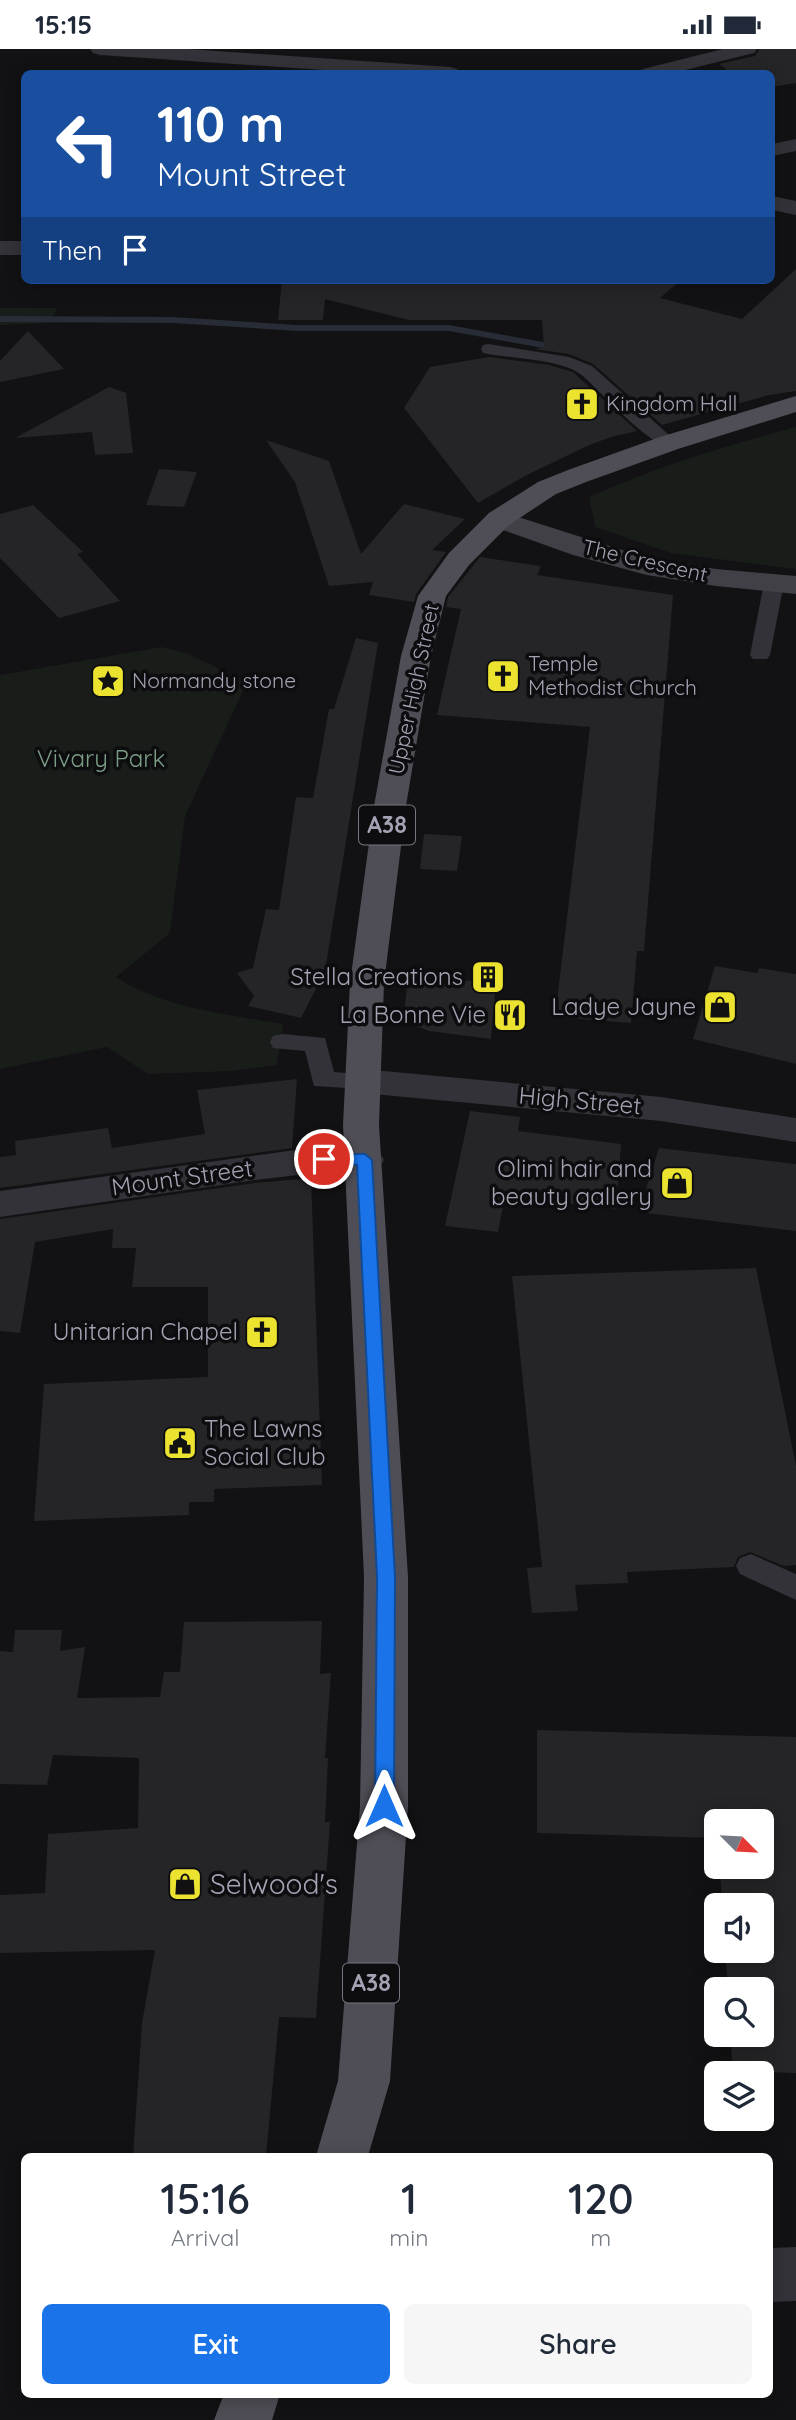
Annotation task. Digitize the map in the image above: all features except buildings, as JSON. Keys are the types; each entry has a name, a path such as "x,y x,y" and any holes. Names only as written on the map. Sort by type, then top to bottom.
{"main road":[{"name":"Upper High Street","path":"365,1160 361,1125 367,983 390,807 416,656 432,596 459,559 499,519 547,488 669,443 796,404"},
{"name":"A38","path":"343,2153 364,2081 384,1806 386,1577 365,1160"},
{"path":"243,2420 251,2398"}],"street":[{"path":"100,49 397,70"},
{"path":"440,70 449,49"},
{"path":"662,70 747,49"},
{"path":"775,149 796,145"},
{"path":"775,204 796,208"},
{"path":"0,248 21,249"},
{"name":"The Crescent","path":"499,519 602,554 666,571 785,584"},
{"name":"High Street","path":"362,1081 661,1109 796,1130"},
{"name":"Mount Street","path":"0,1204 324,1159 365,1160"},
{"path":"773,2275 796,2274"}],"lane":[{"path":"489,349 569,362 586,370 620,403 669,443"},
{"path":"760,655 785,584"},
{"path":"282,1042 316,1044 323,1080 362,1081"},
{"path":"751,1566 796,1588"}],"green space":[{"path":"0,308 57,308 50,323 0,325"},
{"path":"796,427 796,569 671,553 595,527 589,497 691,458"},
{"name":"Vivary Park","path":"162,647 186,653 247,682 185,816 170,933 116,977 153,996 174,1003 283,1024 277,1065 232,1071 148,1074 107,1047 0,1069 0,675"}],"waterway":[{"path":"0,319 173,320 297,328 449,328 560,348"}],"place":[{"name":"Kingdom Hall","path":"582,404"},
{"name":"Temple Methodist Church","path":"503,676"},
{"name":"Normandy stone","path":"108,681"},
{"name":"Stella Creations","path":"488,977"},
{"name":"Ladye Jayne","path":"720,1007"},
{"name":"La Bonne Vie","path":"510,1015"},
{"name":"Olimi hair and beauty gallery","path":"677,1183"},
{"name":"Unitarian Chapel","path":"262,1332"},
{"name":"The Lawns Social Club","path":"180,1443"},
{"name":"Selwood's","path":"185,1884"}],"route":[{"path":"324,1159 365,1160 386,1577 384,1806"}]}
